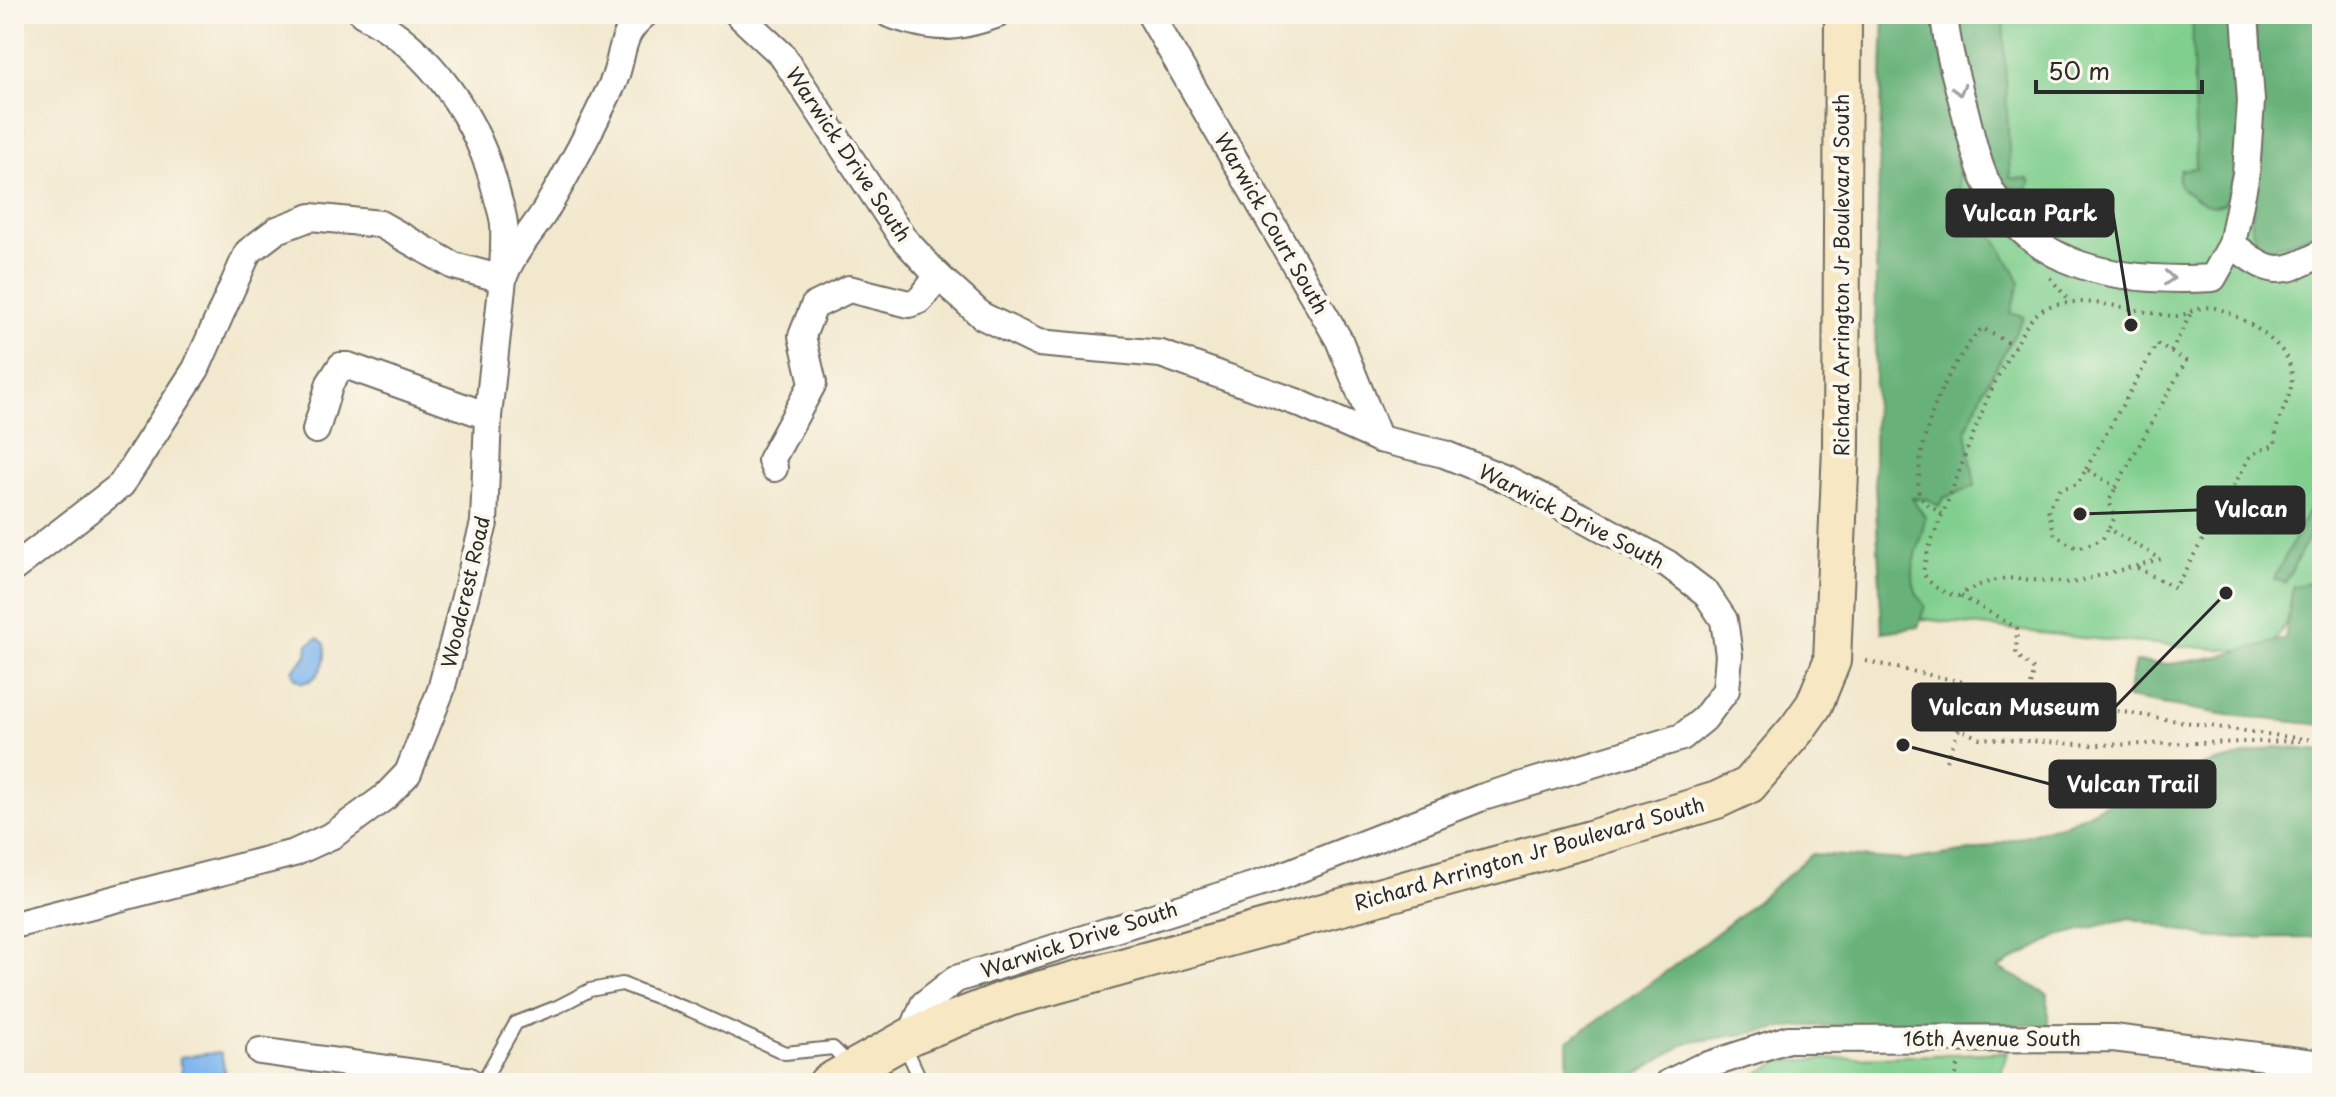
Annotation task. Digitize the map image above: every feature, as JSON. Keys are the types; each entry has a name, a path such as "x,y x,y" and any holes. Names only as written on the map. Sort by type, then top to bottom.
{"street":[{"path":"14,568 121,485 196,369 248,252 277,230 311,217 380,224 454,266 503,279 504,222 491,171 472,124 442,78 385,25 363,14"},
{"name":"Woodcrest Road","path":"14,925 294,853 333,835 385,797 408,773 441,690 484,523 488,416 503,279 507,267 546,210 614,81 623,39 645,14"},
{"name":"Warwick Drive South","path":"738,14 782,55 902,237 938,276 982,316 1038,343 1161,354 1296,402 1379,439 1444,454 1508,480 1668,564 1706,593 1724,620 1729,655 1726,690 1704,719 1682,737 1480,798 1271,880 956,979 924,1004 907,1039"},
{"path":"889,14 921,25 957,27 998,14"},
{"name":"Warwick Court South","path":"1150,14 1339,340 1379,439"},
{"name":"Richard Arrington Jr Boulevard South","path":"840,1076 907,1039 1009,998 1590,839 1717,800 1749,785 1768,765 1814,705 1832,661 1841,439 1843,14"},
{"path":"1944,14 1946,39 1975,153 1985,180 2011,221 2031,240 2076,266 2107,273 2182,279 2213,278 2232,244 2246,174 2251,101 2245,14"},
{"path":"2232,244 2265,269 2280,271 2296,267 2322,253"},
{"path":"774,468 771,460 813,383 802,336 814,306 849,289 909,304 920,300 938,276"},
{"path":"316,430 330,383 341,366 488,416"},
{"name":"16th Avenue South","path":"1669,1083 1699,1068 1788,1039 2113,1038 2322,1064"},
{"path":"260,1051 472,1082"}],"lane":[{"path":"472,1082 516,1023 590,990 622,984 690,1010 785,1053 833,1048 840,1076"},
{"path":"907,1039 922,1083"}],"path":[{"path":"2029,697 2034,670 2016,654 2017,628 1960,595 1945,594 1923,572 1978,417 2014,346 2035,314 2069,300 2178,316 2201,306 2220,309 2272,340 2284,354 2293,374 2291,394 2277,425 2275,445 2250,457 2175,588 2134,566"},
{"path":"2171,352 2193,309"},
{"path":"1942,514 1924,501 1918,492 1923,443 1941,395 1955,363 1982,328 2014,346"},
{"path":"2157,344 2171,352 2186,361 2109,501 2115,517 2102,540 2077,548 2055,535 2048,509 2060,489 2078,484 2157,344"},
{"path":"2086,469 2116,487"},
{"path":"1960,595 1970,588 2007,578 2072,583 2161,559 2108,529"},
{"path":"1866,661 2029,697 2184,723 2321,741"},
{"path":"1946,761 1959,729 1979,738 2094,745 2321,741"},
{"path":"1954,1083 1961,1053"}],"green space":[{"path":"1884,14 1936,14 1952,109 1962,215 1982,225 2003,252 2020,283 2010,313 2024,317 1984,389 1966,430 1975,486 1943,498 1939,507 1928,499 1912,498 1925,517 1913,574 1914,585 1925,606 1918,627 1882,632 1874,461"},
{"path":"1916,14 2311,14 2322,228 2322,558 2317,572 2268,653 2082,638 1898,616"},
{"path":"1954,14 2003,14 2010,178 2029,179 2031,183 2028,188 2006,185 1989,168"},
{"path":"2192,14 2236,14 2240,111 2237,161 2225,203 2216,206 2205,204 2186,192 2178,180 2180,170 2196,168"},
{"path":"2256,14 2322,14 2322,231 2260,252 2251,226 2257,156"},
{"path":"2322,439 2322,512 2285,583 2274,579 2312,504 2316,487 2315,468"},
{"path":"2322,581 2322,725 2228,715 2127,698 2135,662 2171,664 2222,656 2285,639 2293,586"},
{"path":"2275,747 2322,751 2322,937 2212,938 2130,918 2058,936 1998,968 2048,994 2048,1025 1797,1026 1686,1043 1622,1083 1568,1083 1567,1041 1692,952 1812,854 1907,860 1977,850 2071,822 2155,778"},
{"path":"2007,1052 1998,1083 1738,1083 1781,1061"}],"water":[{"path":"318,638 325,644 323,663 318,674 302,683 295,678 293,670 307,655 308,644"},
{"path":"221,1052 225,1072 183,1079 179,1057"}],"place":[{"name":"Vulcan Park","path":"2131,325"},
{"name":"Vulcan","path":"2080,514"},
{"name":"Vulcan Museum","path":"2226,593"},
{"name":"Vulcan Trail","path":"1903,745"}]}
